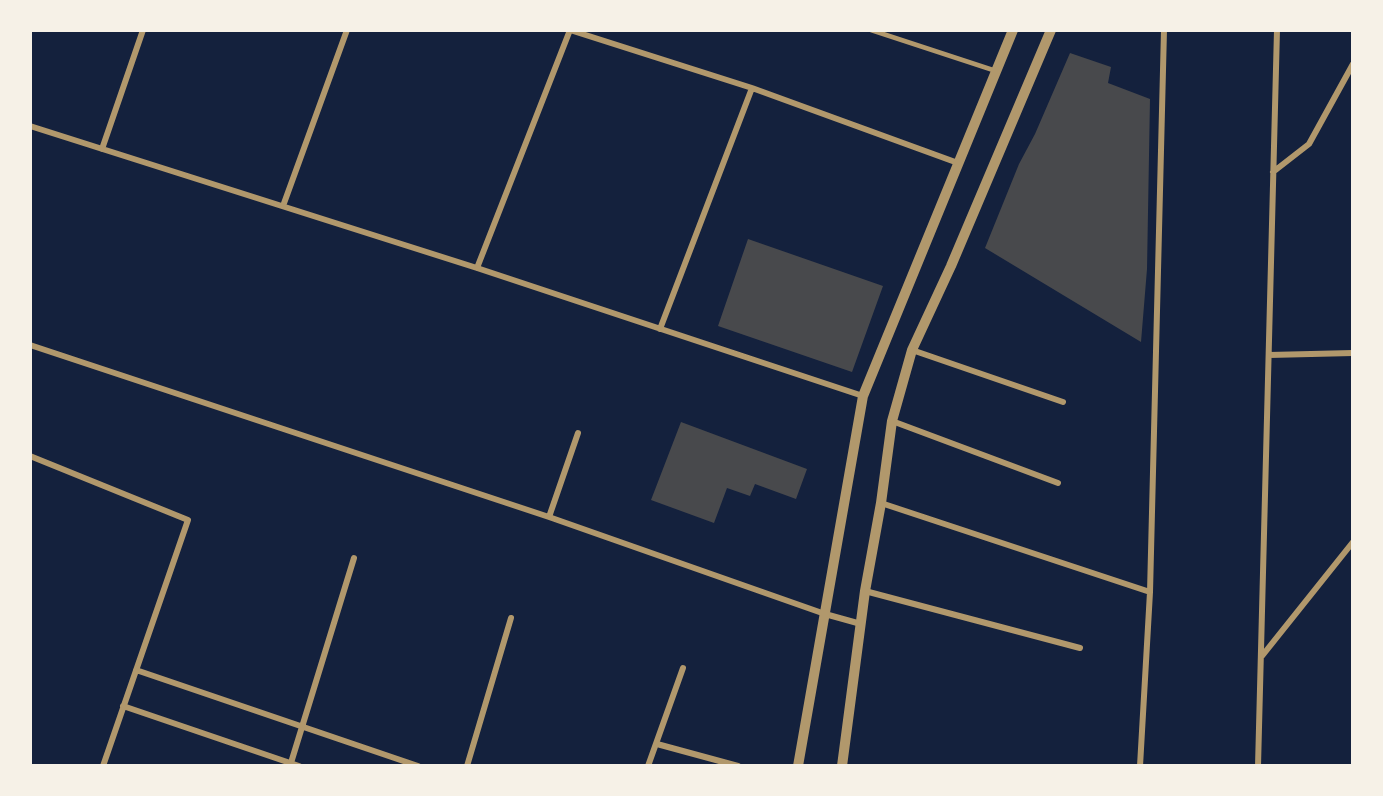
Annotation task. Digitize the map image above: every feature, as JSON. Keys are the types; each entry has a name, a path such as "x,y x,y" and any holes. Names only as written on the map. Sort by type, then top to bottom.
{"street":[{"path":"102,148 143,30"},
{"path":"283,206 347,30"},
{"path":"477,267 570,30 752,88 958,163"},
{"path":"798,766 863,396 1013,30"},
{"path":"842,766 865,591 881,503 892,421 912,350 951,266 1050,30"},
{"path":"1140,766 1150,592 1164,30"},
{"path":"1258,766 1277,30"},
{"path":"1274,172 1309,144 1353,64"},
{"path":"660,328 752,88"},
{"path":"30,126 477,267 863,396"},
{"path":"30,345 549,517 825,614 861,624"},
{"path":"912,350 1063,402"},
{"path":"1269,355 1353,353"},
{"path":"892,421 1058,483"},
{"path":"549,517 578,433"},
{"path":"30,456 188,520 103,766"},
{"path":"881,503 1150,592"},
{"path":"1262,656 1353,542"},
{"path":"290,765 354,558"},
{"path":"865,591 1080,648"},
{"path":"468,766 511,618"},
{"path":"648,766 683,668"},
{"path":"136,670 418,766"},
{"path":"123,706 290,765 299,766"},
{"path":"657,744 738,766"}],"lane":[{"path":"871,30 996,71"}],"building":[{"path":"1070,53 1111,67 1108,83 1150,99 1147,269 1141,342 985,248 1019,164 1035,134"},
{"path":"748,239 883,286 852,372 718,326"},
{"path":"681,422 807,469 796,499 755,484 750,496 727,488 714,523 651,500"}]}
